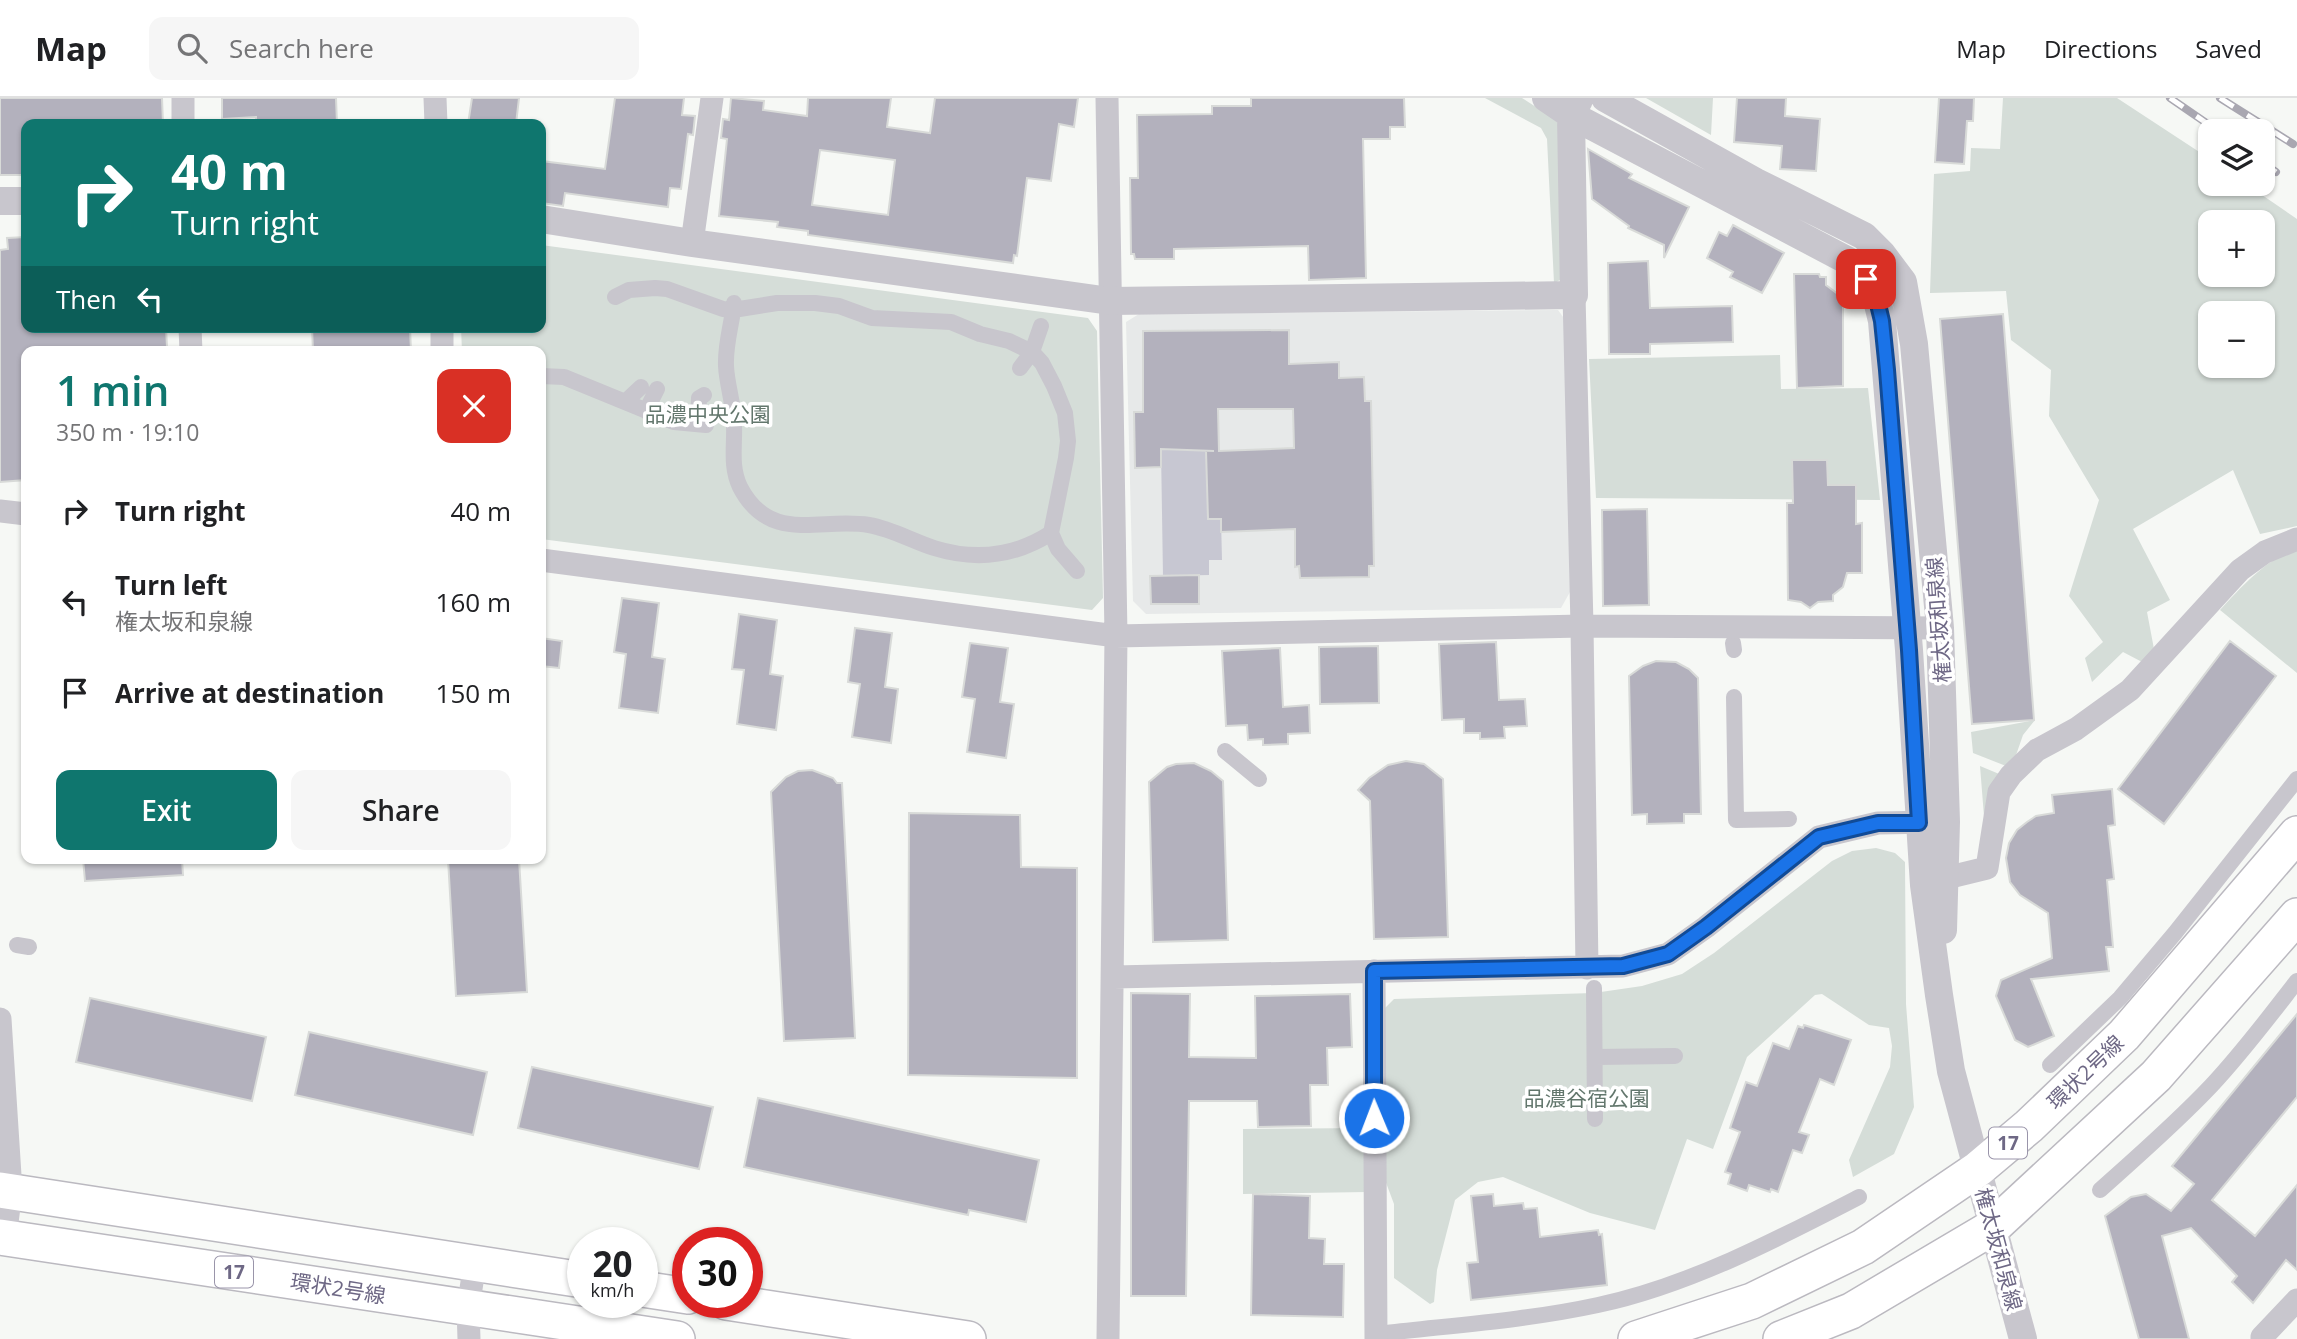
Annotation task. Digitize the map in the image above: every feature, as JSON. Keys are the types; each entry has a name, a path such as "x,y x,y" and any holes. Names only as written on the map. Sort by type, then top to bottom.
{"main road":[{"name":"環状2号線","path":"1636,1339 1752,1301 1863,1247 1978,1169 2029,1126 2124,1035 2297,834"},
{"name":"17","path":"1781,1339 1851,1311 1993,1227 2156,1076 2297,916"},
{"name":"17","path":"5,1191 567,1277"},
{"name":"環状2号線","path":"2,1237 469,1323 677,1339"},
{"path":"763,1308 968,1339"}],"street":[{"path":"183,98 183,119"},
{"path":"435,98 436,119"},
{"path":"692,243 712,98"},
{"path":"1107,98 1116,636 1108,1339"},
{"path":"1546,98 1576,106 1574,295 1591,978 1586,1035 1595,1057 1587,1091 1595,1119"},
{"name":"権太坂和泉線","path":"1605,98 1756,182 1864,236 1903,282 1910,310 1940,628 1933,822 1924,885 1951,1071 2023,1339"},
{"name":"権太坂和泉線","path":"1576,106 1856,265 1875,292 1882,321 1908,630 1933,822 1946,878 1939,995"},
{"path":"0,201 21,201"},
{"path":"546,220 692,243 1110,301 1574,295"},
{"path":"615,297 629,290 655,288 676,292 723,309 733,305 777,303 839,306 872,318 951,322 980,334 1009,341 1032,352 1042,363 1065,413 1066,458 1051,533 1058,549 1076,571"},
{"path":"733,305 723,362 725,383 734,406 735,473 741,488 758,510 780,523 807,526 866,525 885,529 935,548 982,556 1014,552 1051,533"},
{"path":"1020,368 1032,352 1041,326"},
{"path":"546,376 564,377 674,422 702,425 699,398 704,395"},
{"path":"625,402 649,388 654,399 646,411"},
{"path":"0,512 21,514"},
{"path":"1946,878 1987,868 1999,792 2011,775 2036,750 2076,729 2130,690 2240,570 2265,552 2297,539"},
{"path":"546,560 1116,636 1582,626 1908,630 1940,628"},
{"path":"1734,697 1736,820 1789,819"},
{"path":"1225,751 1259,779"},
{"path":"2050,1065 2090,1029 2128,989 2297,779"},
{"path":"1114,977 1374,971 1591,978 1668,954 1819,837 1878,823 1933,822"},
{"path":"1374,971 1381,1336 1530,1316 1624,1298 1743,1255 1859,1197"},
{"path":"2100,1190 2210,1087 2297,981"},
{"path":"0,1019 5,1191 2,1237"},
{"path":"1595,1057 1675,1056"},
{"path":"469,1323 475,1263"},
{"path":"2262,1339 2297,1300"}],"shaded area":[{"path":"1558,310 1566,321 1570,592 1561,608 1146,614 1133,601 1126,322 1139,314"},
{"path":"1206,447 1208,519 1221,519 1222,560 1209,560 1209,575 1163,576 1161,449"}],"green space":[{"path":"1485,98 1522,98 1556,120 1560,129 1562,279 1554,283 1547,139 1541,128"},
{"path":"1646,98 1713,98 1711,135"},
{"path":"2003,98 2117,98 2198,151 2198,196 2263,196 2297,219 2297,526 2260,534 2233,470 2133,529 2170,600 2147,612 2154,649 2144,663 2123,652 2092,682 2085,658 2103,642 2069,596 2099,500 2049,416 2051,370 2011,340 2006,291 1930,293 1934,174 1970,171 1971,148 2000,149"},
{"name":"品濃中央公園","path":"546,246 1088,318 1097,331 1103,598 1092,610 546,540 546,346 462,346 461,333 546,333"},
{"path":"1780,355 1781,389 1868,388 1880,500 1596,498 1589,359"},
{"path":"2297,547 2297,673 2220,610 2264,567"},
{"path":"2035,720 2023,735 2015,758 2006,766 1973,753 1971,732"},
{"path":"1980,766 2004,776 1987,854"},
{"name":"品濃谷宿公園","path":"1876,848 1895,853 1905,862 1906,1004 1914,1107 1894,1154 1853,1177 1849,1160 1890,1067 1892,1046 1889,1028 1869,1025 1822,994 1815,995 1747,1057 1713,1149 1687,1139 1655,1230 1590,1213 1503,1177 1478,1182 1455,1200 1437,1270 1434,1302 1430,1304 1394,1278 1394,1204 1385,1180 1381,1012 1394,999 1594,993 1642,986 1682,974 1714,953 1832,861 1852,851"},
{"path":"1366,1128 1367,1192 1243,1194 1243,1129"}],"building":[{"path":"0,98 162,98 163,119 21,119 21,175 0,175"},
{"path":"222,98 336,98 337,119 222,119"},
{"path":"472,98 519,98 517,119 469,119"},
{"path":"615,98 684,98 682,115 695,116 693,135 688,134 681,189 670,188 668,207 565,193 563,206 546,204 546,162 605,169"},
{"path":"731,98 764,101 763,110 807,116 808,98 891,98 887,127 930,133 935,98 1078,98 1074,127 1059,124 1051,181 1027,178 1017,256 1014,255 1013,263 808,235 808,231 777,227 778,222 719,216 727,139 721,138 723,119 729,120","holes":["820,150 895,160 888,215 812,205"]},
{"path":"1251,98 1404,98 1405,127 1390,127 1390,139 1363,139 1366,278 1309,280 1308,246 1174,249 1174,259 1135,259 1134,254 1131,254 1130,178 1138,178 1137,115 1212,114 1212,106 1251,106"},
{"path":"1737,98 1786,98 1785,116 1820,119 1816,171 1780,169 1782,146 1734,142"},
{"path":"1939,98 1974,98 1973,121 1967,121 1964,164 1935,162"},
{"path":"1588,149 1632,174 1629,178 1689,207 1664,258 1664,245 1628,228 1629,226 1592,199"},
{"path":"1733,225 1784,253 1762,293 1730,277 1733,272 1707,258 1719,232 1727,236"},
{"path":"21,237 21,333 166,333 167,346 21,346 21,480 0,482 0,250 8,249 7,238"},
{"path":"1648,261 1650,308 1732,306 1733,342 1650,344 1650,354 1609,354 1608,263"},
{"path":"1794,274 1819,274 1820,277 1826,277 1826,285 1843,298 1843,386 1797,388"},
{"path":"2003,314 2034,720 1972,724 1940,319"},
{"path":"1289,330 1289,364 1339,362 1339,378 1364,377 1365,401 1371,401 1374,566 1369,566 1369,577 1300,578 1299,566 1295,567 1295,529 1221,532 1221,519 1208,519 1206,451 1214,451 1161,449 1161,467 1135,468 1134,412 1143,412 1143,331","holes":["1218,409 1293,409 1294,448 1219,451"]},
{"path":"312,333 410,333 411,346 313,346"},
{"path":"1792,460 1827,460 1828,485 1856,485 1856,524 1862,523 1862,573 1847,573 1843,587 1833,595 1833,601 1818,602 1810,608 1801,602 1788,600 1787,503 1793,503"},
{"path":"1647,509 1649,605 1603,606 1602,510"},
{"path":"1199,575 1199,604 1151,604 1150,576"},
{"path":"622,598 659,603 652,657 665,659 658,713 619,708 626,654 614,652"},
{"path":"739,614 777,620 770,674 783,676 776,730 737,724 744,670 732,669"},
{"path":"855,628 892,633 885,687 898,689 891,743 852,737 860,684 848,682"},
{"path":"546,639 562,641 559,668 546,667"},
{"path":"2230,641 2276,676 2164,824 2118,789"},
{"path":"1496,642 1499,700 1525,699 1527,726 1504,727 1505,738 1480,739 1480,733 1464,733 1464,719 1442,720 1439,644"},
{"path":"970,643 1008,648 1000,702 1014,704 1006,758 967,752 975,699 962,697"},
{"path":"1378,646 1379,703 1320,704 1319,647"},
{"path":"1280,648 1283,707 1309,705 1310,733 1288,734 1288,744 1263,745 1263,739 1248,740 1247,725 1226,726 1222,651"},
{"path":"1656,661 1676,662 1698,678 1701,814 1684,814 1684,823 1647,824 1647,814 1632,815 1629,676"},
{"path":"1406,761 1424,764 1443,779 1448,937 1374,939 1370,801 1358,790 1369,778 1388,765"},
{"path":"1194,763 1211,771 1223,781 1228,940 1153,942 1149,782 1167,767"},
{"path":"812,770 842,783 855,1038 784,1041 771,792 786,777 798,771"},
{"path":"2112,789 2115,825 2108,826 2114,879 2107,880 2113,947 2106,947 2109,971 2031,979 2054,1036 2028,1047 2015,1040 1996,996 2001,980 2052,958 2048,913 2020,895 2010,882 2006,858 2009,843 2017,830 2036,816 2054,813 2052,795"},
{"path":"909,813 1020,815 1021,867 1077,868 1077,1078 908,1075"},
{"path":"83,864 182,864 183,875 85,881"},
{"path":"448,864 519,864 527,992 456,996"},
{"path":"1131,993 1190,994 1189,1057 1256,1058 1255,996 1350,994 1352,1047 1327,1048 1328,1085 1310,1085 1311,1126 1258,1127 1257,1101 1189,1101 1186,1296 1131,1296"},
{"path":"90,998 266,1037 252,1101 76,1062"},
{"path":"2297,1014 2297,1097 2212,1200 2255,1236 2297,1185 2297,1270 2286,1260 2253,1303 2232,1282 2237,1276 2191,1228 2162,1236 2189,1339 2139,1339 2105,1216 2131,1197 2146,1194 2171,1211 2194,1184 2172,1166"},
{"path":"1804,1025 1851,1040 1834,1085 1820,1079 1799,1132 1809,1135 1802,1153 1793,1150 1778,1192 1749,1185 1747,1191 1728,1184 1731,1174 1725,1172 1740,1132 1730,1128 1746,1082 1757,1086 1773,1043 1789,1049 1798,1026 1803,1028"},
{"path":"309,1032 487,1072 473,1135 295,1095"},
{"path":"532,1067 713,1107 699,1169 518,1128"},
{"path":"758,1098 1039,1160 1026,1222 969,1210 968,1215 744,1167"},
{"path":"1253,1194 1310,1196 1309,1238 1325,1239 1324,1264 1344,1264 1343,1317 1251,1315"},
{"path":"1493,1194 1494,1206 1523,1203 1524,1209 1537,1208 1540,1237 1598,1230 1599,1235 1602,1234 1607,1285 1471,1300 1467,1263 1478,1262 1471,1196"}],"railway":[{"path":"2170,98 2201,119"},
{"path":"2220,98 2293,144"}],"route":[{"path":"1374,1118 1374,971 1623,966 1668,954 1819,837 1878,823 1919,823 1909,650 1887,370 1882,321 1875,292 1866,279"}]}
